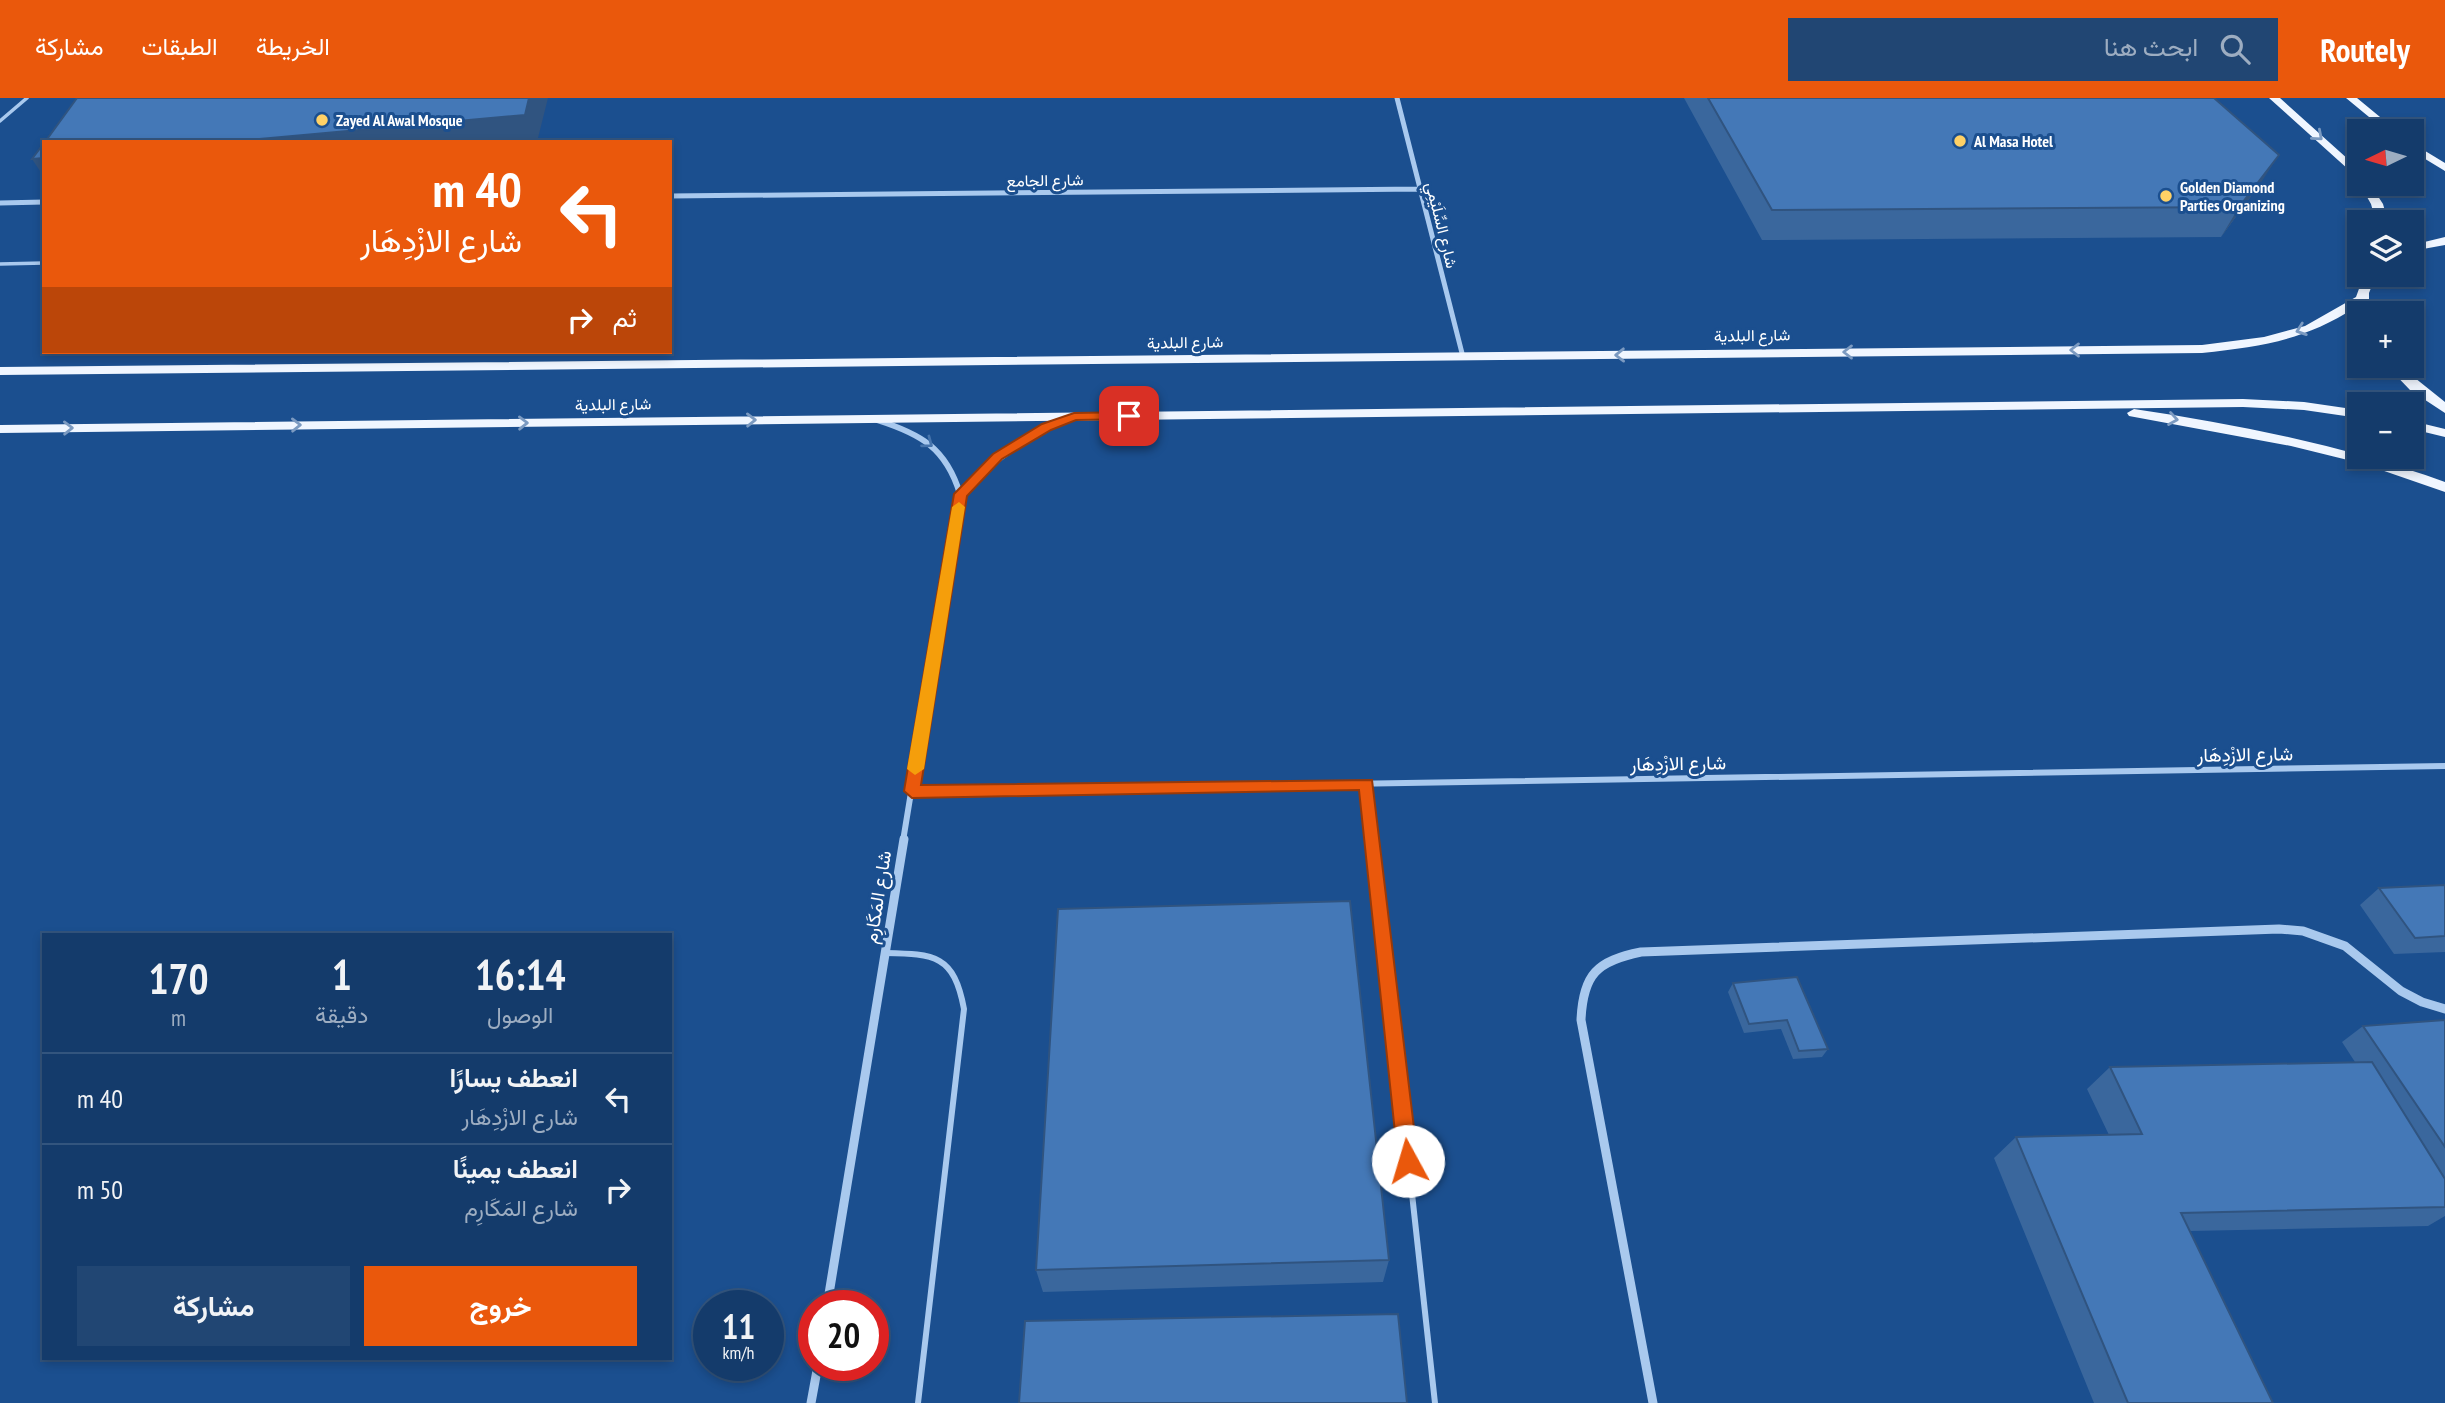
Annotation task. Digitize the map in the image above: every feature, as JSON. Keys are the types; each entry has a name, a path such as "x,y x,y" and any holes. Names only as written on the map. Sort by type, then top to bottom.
{"main road":[{"path":"2274,98 2347,163"},
{"path":"2351,98 2377,119"},
{"path":"2424,154 2445,168"},
{"path":"2424,245 2445,241"},
{"path":"2361,299 2364,287"},
{"name":"شارع البلدية","path":"0,371 2202,349 2246,344 2290,334 2322,323 2361,299"},
{"path":"2406,378 2445,409"},
{"name":"شارع البلدية","path":"0,429 2243,403 2304,406 2347,412"},
{"path":"2082,405 2246,430 2305,443 2445,487"},
{"path":"2424,428 2445,433"}],"street":[{"name":"شارع السِّلَيْمِي","path":"1397,98 1463,357"},
{"name":"شارع الجامع","path":"672,196 1420,189"},
{"path":"0,202 42,202"},
{"path":"960,494 997,456 1046,427 1074,416"},
{"path":"872,419 899,427 923,439 942,454 955,473 960,494"},
{"name":"شارع المَكَارِم","path":"830,1290 960,494"},
{"name":"شارع الازْدِهَار","path":"912,791 2445,766"},
{"path":"1653,1403 1581,1020 1581,996 1587,979 1600,965 1619,955 1641,952 2279,929 2303,931 2345,946 2401,991 2422,1002 2445,1009"},
{"path":"811,1403 815,1381"}],"lane":[{"path":"0,121 27,98"},
{"path":"0,264 42,263"},
{"path":"1367,784 1435,1403"},
{"path":"885,953 920,954 939,958 954,970 964,1009 918,1403"}],"building":[{"name":"Zayed Al Awal Mosque","path":"77,98 529,98 525,115 249,140 46,140"},
{"name":"Al Masa Hotel","path":"1708,98 2214,98 2279,155 2239,207 1772,210"},
{"path":"42,146 42,158 32,159"},
{"path":"2445,885 2445,936 2415,938 2379,888"},
{"path":"1350,901 1389,1260 1036,1270 1058,909"},
{"path":"1797,977 1828,1049 1799,1051 1787,1020 1749,1024 1733,983"},
{"path":"2445,1020 2445,1147 2363,1026"},
{"path":"2372,1062 2445,1179 2445,1207 2181,1213 2273,1403 2128,1403 2016,1137 2142,1134 2110,1067"},
{"path":"1398,1314 1407,1403 1019,1403 1025,1321"}],"slow traffic":[{"path":"915,769 959,507"}],"place":[{"name":"Zayed Al Awal Mosque","path":"322,120"},
{"name":"Al Masa Hotel","path":"1960,141"},
{"name":"Golden Diamond Parties Organizing","path":"2166,196"}],"route":[{"path":"1129,416 1074,416 1046,427 997,456 960,494 912,791 1367,784 1408,1161"}]}
